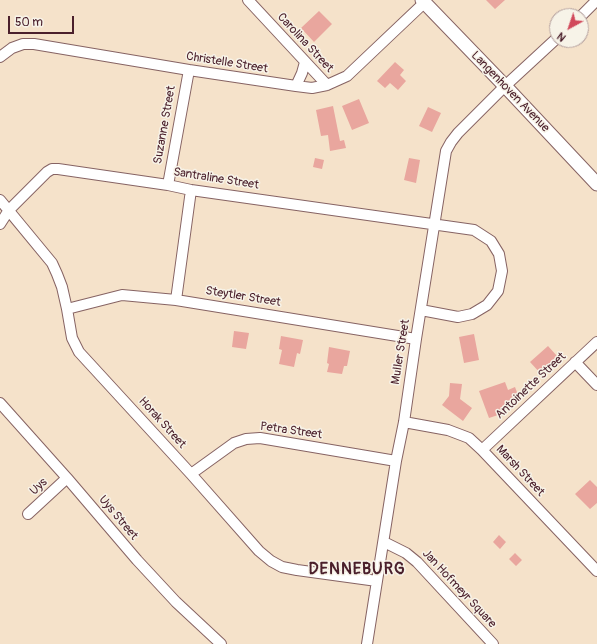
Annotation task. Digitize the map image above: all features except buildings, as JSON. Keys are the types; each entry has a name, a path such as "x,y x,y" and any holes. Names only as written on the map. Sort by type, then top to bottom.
{"street":[{"name":"Carolina Street","path":"248,0 327,85"},
{"path":"589,8 597,0"},
{"name":"Christelle Street","path":"0,57 12,48 23,44 34,44 189,70 312,88 327,85 347,76 423,1"},
{"name":"Langenhoven Avenue","path":"423,1 597,184"},
{"name":"Muller Street","path":"367,644 396,461 404,422 446,151 458,133 505,86 549,45"},
{"path":"296,86 305,62"},
{"name":"Suzanne Street","path":"168,185 189,70"},
{"name":"Santraline Street","path":"9,210 47,172 58,169 168,185 190,190 434,224"},
{"path":"176,300 190,190"},
{"name":"Horak Street","path":"0,200 52,263 62,287 72,338 79,352 191,474 259,551 271,561 282,567 376,581"},
{"path":"0,224 9,210"},
{"path":"421,310 458,317 472,314 487,305 498,290 502,271 499,254 491,242 474,230 434,224"},
{"name":"Steytler Street","path":"67,309 122,295 176,300 416,339"},
{"name":"Antoinette Street","path":"482,450 597,342"},
{"path":"576,362 597,384"},
{"name":"Uys Street","path":"0,403 137,560 176,602 221,644"},
{"name":"Marsh Street","path":"404,422 448,430 469,438 597,572"},
{"name":"Petra Street","path":"191,474 234,443 246,439 260,438 396,461"},
{"name":"Uys","path":"28,514 67,478"},
{"name":"Jan Hofmeyr Square","path":"384,542 406,553 417,562 493,644"}],"district":[{"name":"DENNEBURG","path":"357,570"}]}
